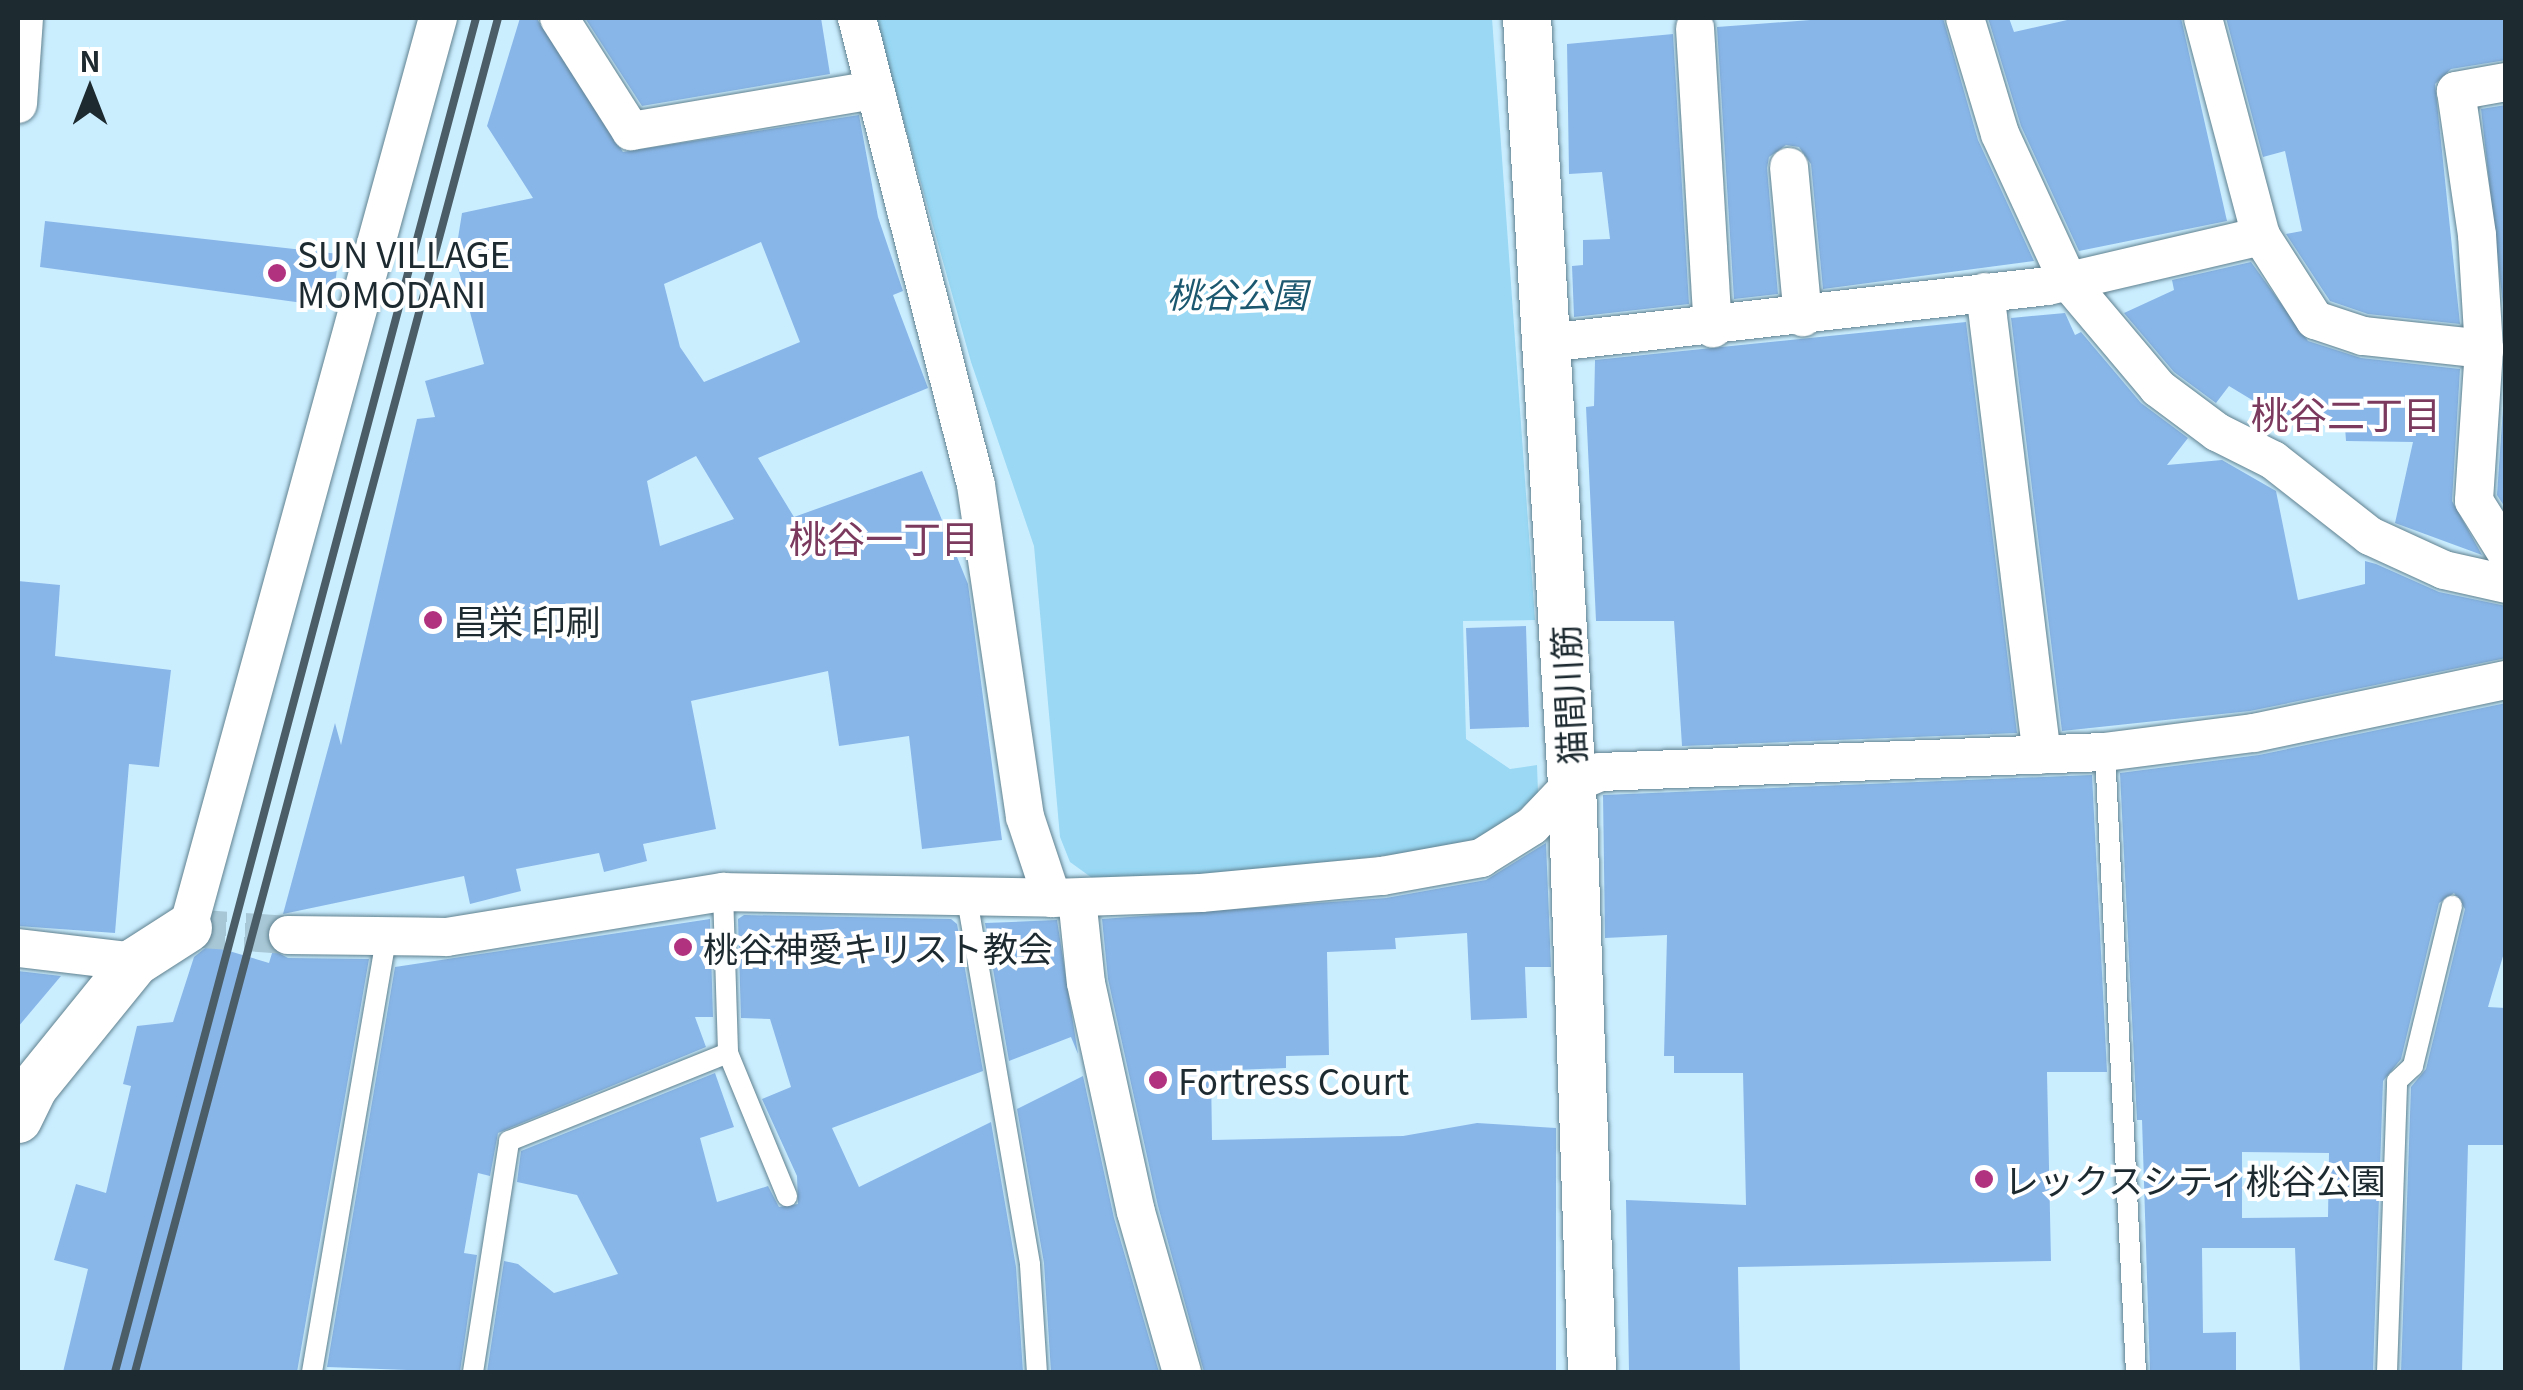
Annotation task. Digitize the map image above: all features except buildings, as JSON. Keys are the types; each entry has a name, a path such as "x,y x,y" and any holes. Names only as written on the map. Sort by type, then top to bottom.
{"street":[{"path":"18,104 24,18"},
{"path":"18,1119 33,1088 134,962 188,928 438,18"},
{"path":"560,18 631,132 873,90"},
{"path":"857,18 976,485 1025,817 1065,898 1128,1174 1182,1372"},
{"name":"猫間川筋","path":"1527,18 1572,784 1592,1372"},
{"path":"1966,18 2000,134 2068,280 2158,388 2216,432 2273,460 2370,536 2444,570 2506,584"},
{"path":"2203,18 2261,236 2315,320 2363,336 2495,344"},
{"path":"1696,28 1714,328"},
{"path":"2506,82 2456,91 2495,344 2474,501 2506,552"},
{"path":"1789,167 1804,317"},
{"path":"1546,343 1714,328 2068,280 2261,236"},
{"path":"1985,292 2042,754"},
{"path":"288,935 448,937 723,892 1065,898 1382,876 1481,858 1532,826 1572,784 1600,772 2104,752 2254,734 2506,680"},
{"path":"18,948 134,962"}],"lane":[{"path":"2104,752 2136,1372"},
{"path":"723,892 728,1053 787,1196"},
{"path":"967,899 1030,1265 1037,1372"},
{"path":"2388,1372 2396,1082 2413,1066 2452,906"},
{"path":"312,1372 386,938"},
{"path":"472,1372 509,1141 728,1053"}],"green space":[{"name":"桃谷公園","path":"875,18 1492,18 1535,620 1463,621 1466,739 1510,769 1537,765 1538,793 1482,844 1106,888 1070,862 1060,837 1034,546 971,362"}],"tunnel":[{"path":"188,928 288,935"}],"railway":[{"path":"115,1372 476,18"},
{"path":"135,1372 498,18"}],"place":[{"name":"SUN VILLAGE MOMODANI","path":"277,273"},
{"name":"昌栄 印刷","path":"433,620"},
{"name":"桃谷神愛キリスト教会","path":"683,947"},
{"name":"Fortress Court","path":"1158,1080"},
{"name":"レックスシティ桃谷公園","path":"1984,1179"}],"district":[{"name":"桃谷二丁目","path":"2346,413"},
{"name":"桃谷一丁目","path":"884,537"}]}
